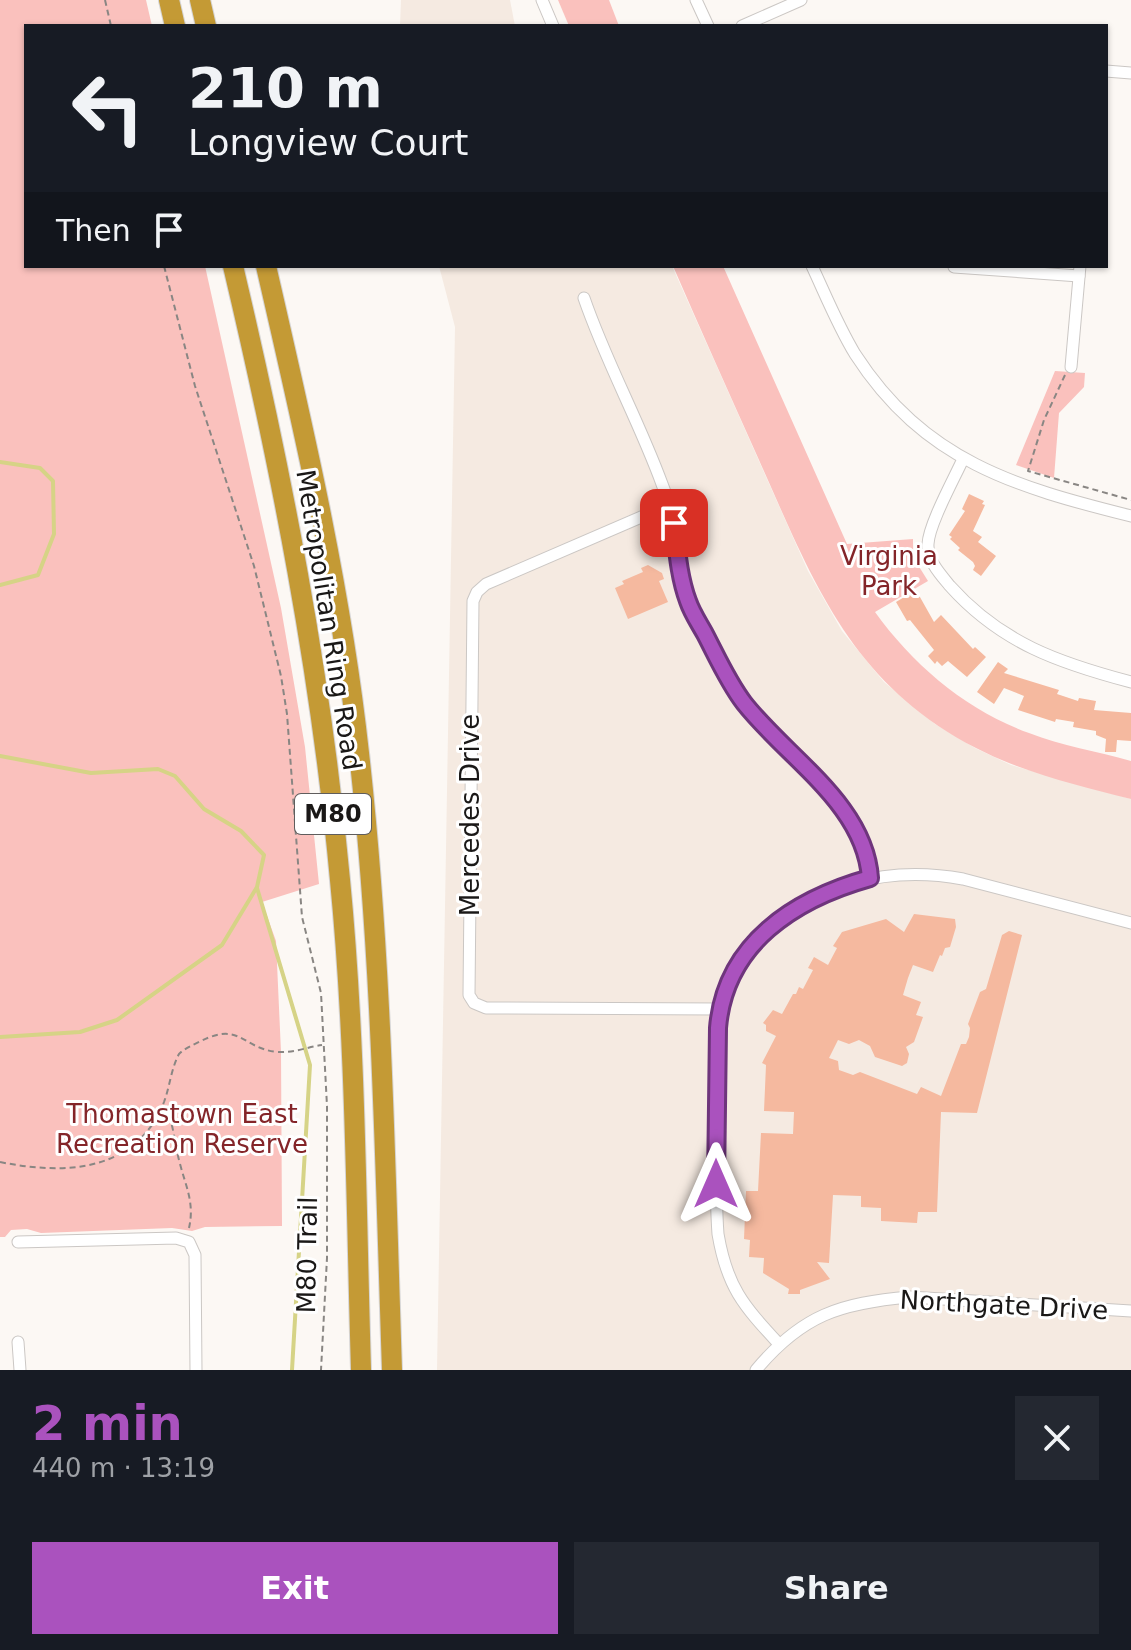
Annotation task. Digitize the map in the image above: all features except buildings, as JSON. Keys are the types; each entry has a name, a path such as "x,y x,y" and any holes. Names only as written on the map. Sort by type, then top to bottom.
{"highway":[{"path":"169,0 175,24"},
{"path":"200,0 206,24"},
{"name":"Metropolitan Ring Road","path":"233,268 299,570 321,708 341,882 352,1056 361,1370"},
{"name":"Metropolitan Ring Road","path":"266,268 313,468 335,582 359,754 382,1050 392,1370"}],"street":[{"path":"542,0 552,24"},
{"path":"696,0 707,24"},
{"path":"747,24 801,0"},
{"path":"1108,71 1131,73"},
{"path":"813,268 855,354 877,383 929,435 963,459 1021,486 1131,516"},
{"path":"985,268 1079,271 1071,367"},
{"path":"584,298 669,505 688,602 742,700 841,805 856,827 869,863 870,878"},
{"path":"963,459 929,538 929,553 937,570 973,609 1024,645 1055,660 1131,682"},
{"name":"Mercedes Drive","path":"669,505 486,584 473,601 469,995 474,1003 486,1008 719,1009"},
{"path":"778,1343 739,1299 722,1258 716,1212 719,1009 728,983 744,954 772,925 797,907 833,888 895,874 939,875 1131,923"},
{"path":"18,1242 176,1238 189,1242 195,1255 196,1370"},
{"name":"Northgate Drive","path":"756,1370 778,1343 832,1310 874,1300 910,1297 1131,1311"},
{"path":"18,1342 20,1370"}],"path":[{"path":"105,0 111,24"},
{"name":"M80 Trail","path":"165,268 195,386 254,566 281,676 287,714 302,917 321,993 327,1106 327,1258 321,1370"},
{"path":"1071,367 1053,398 1028,471 1131,500"},
{"path":"0,1162 35,1169 66,1170 97,1164 128,1149 145,1133 164,1103 179,1054 211,1036 231,1033 258,1048 291,1051 323,1045"},
{"path":"164,1103 173,1122 179,1159 191,1197 189,1228"}],"shaded area":[{"path":"401,0 510,0 515,24 400,24"},
{"path":"440,268 673,268 808,571 842,631 884,682 935,724 975,748 1011,765 1131,799 1131,1370 437,1370 455,327"}],"green space":[{"name":"Thomastown East Recreation Reserve","path":"0,0 146,0 152,24 24,24 24,268 205,268 281,608 305,747 319,884 262,902 276,941 281,1052 282,1226 41,1233 27,1229 11,1230 5,1237 0,1237"},
{"path":"558,0 609,0 618,24 568,24"},
{"name":"Virginia Park","path":"674,268 724,268 847,544 913,539 913,557 928,581 875,612 890,632 924,668 984,712 1041,738 1131,761 1131,799 1032,772 976,748 933,722 897,693 866,660 840,625 798,547"},
{"path":"1055,371 1085,373 1084,387 1059,413 1054,478 1016,465"}],"waterway":[{"path":"0,462 40,468 53,481 54,534 38,575 0,585"},
{"path":"0,756 91,773 158,769 175,776 204,809 241,831 264,855 257,887 222,945 117,1020 80,1032 0,1037"},
{"path":"257,888 310,1065 292,1370"}],"route":[{"path":"674,523 688,602 719,661 742,700 757,718 841,805 856,827 869,863 870,878 833,888 797,907 772,925 744,954 728,983 719,1009 716,1184"}]}
